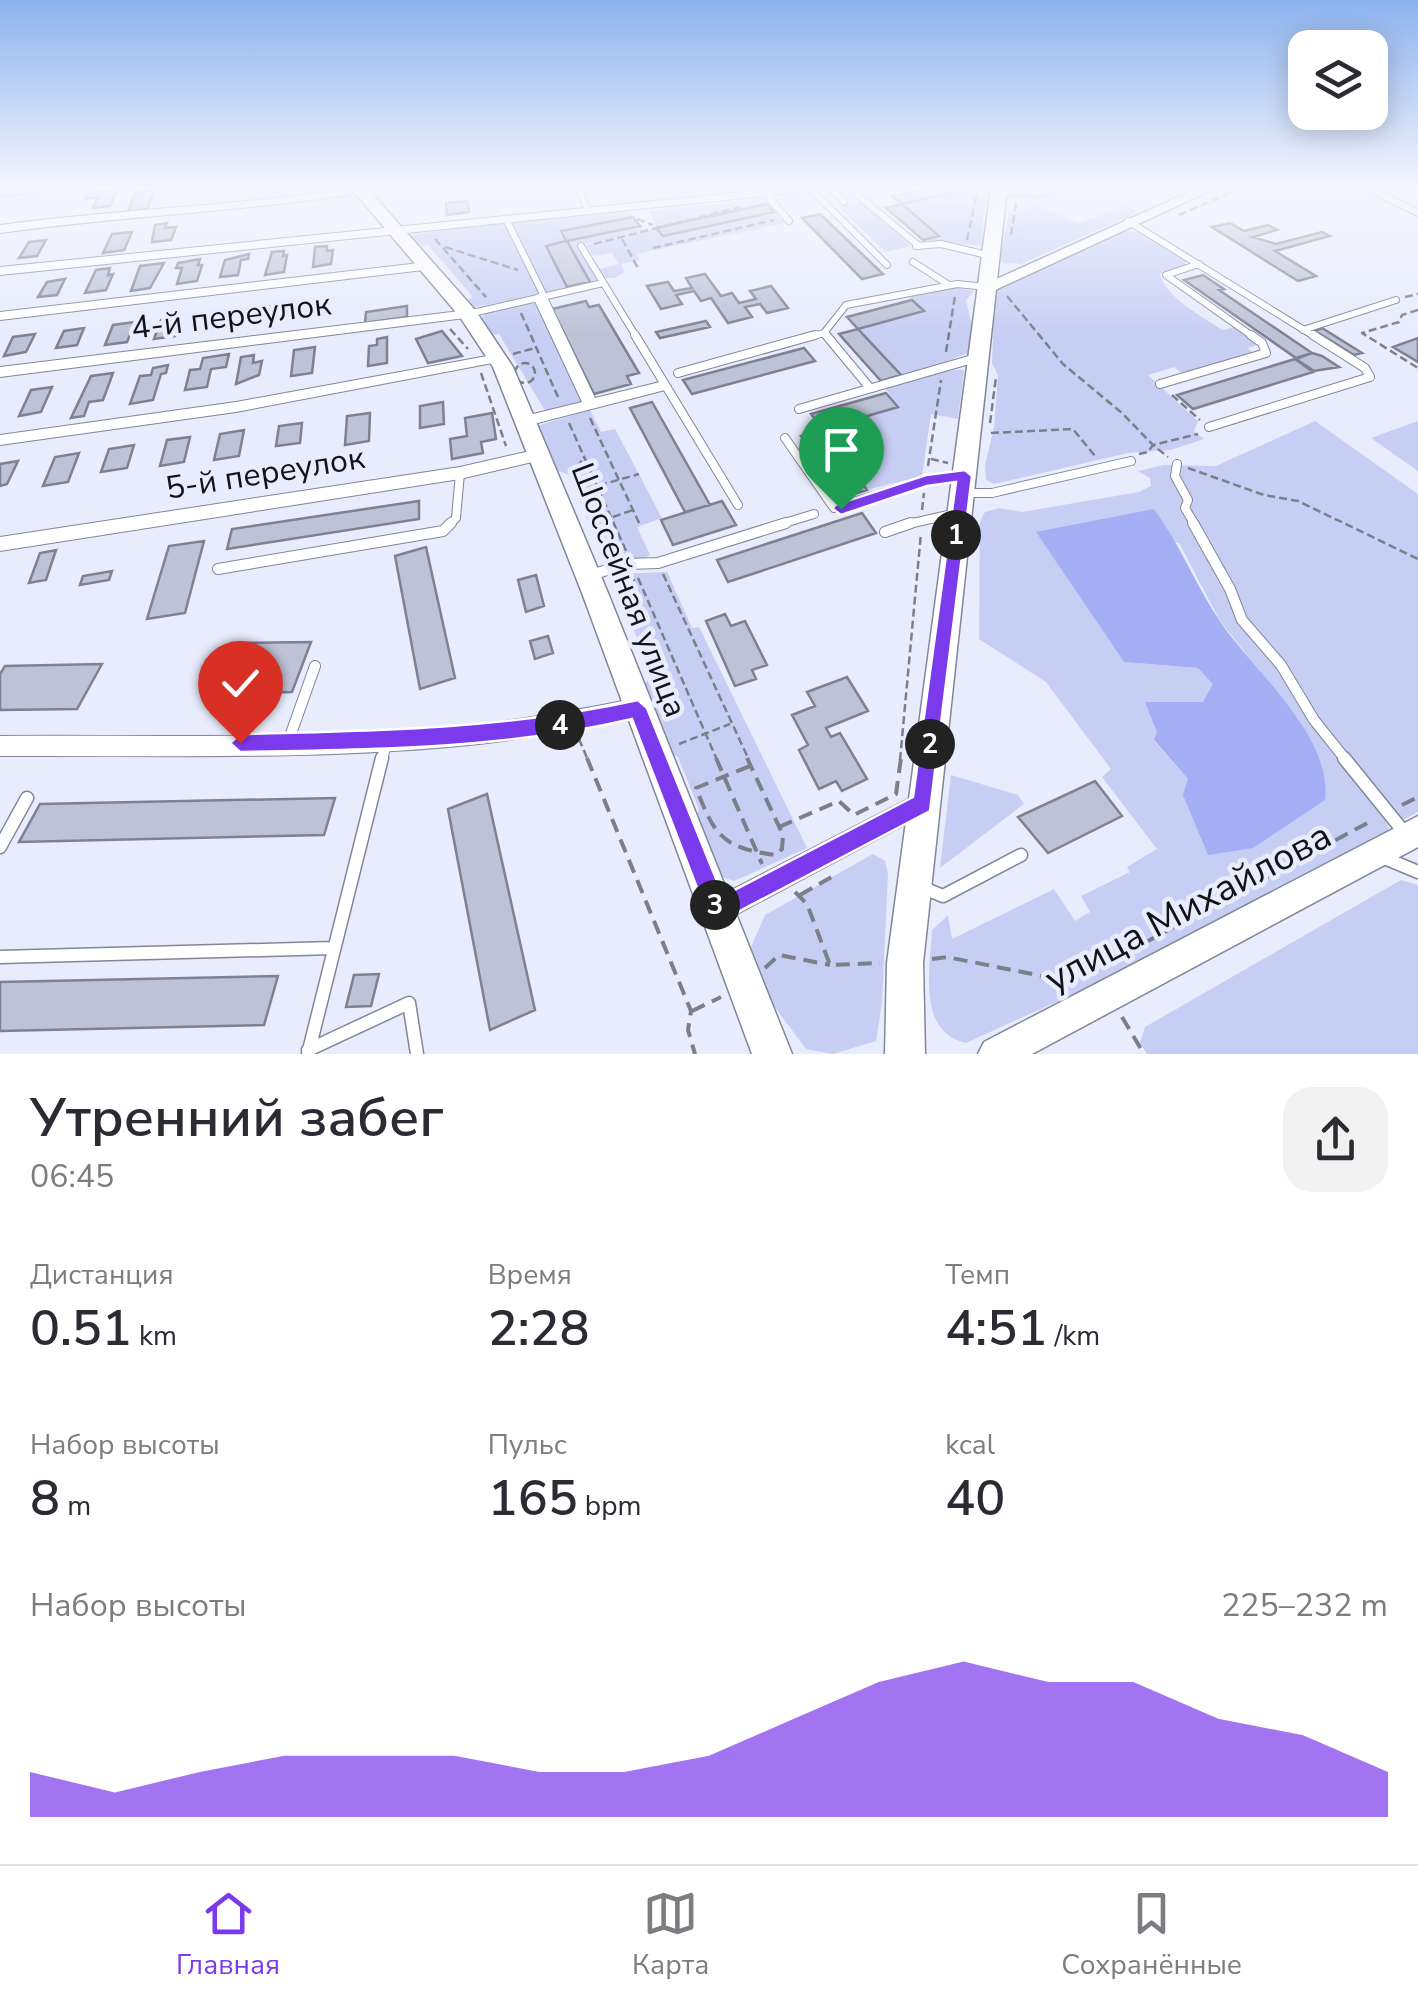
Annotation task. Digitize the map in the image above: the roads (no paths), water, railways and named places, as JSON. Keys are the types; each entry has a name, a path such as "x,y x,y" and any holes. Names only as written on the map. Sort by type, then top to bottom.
{"main road":[{"name":"Шоссейная улица","path":"418,237 434,256 497,358 526,422 772,1054"},
{"path":"905,1054 905,963 922,803 976,358 997,291 999,237"}],"street":[{"path":"0,271 331,237"},
{"path":"997,291 1098,237"},
{"path":"0,316 434,256"},
{"path":"542,297 588,406"},
{"name":"4-й переулок","path":"0,372 468,313"},
{"path":"0,440 236,407 497,358"},
{"path":"526,422 664,386"},
{"name":"5-й переулок","path":"0,544 460,473 539,455"},
{"path":"0,746 387,740 573,724 638,708"},
{"path":"717,911 790,888 922,803"},
{"name":"улица Михайлова","path":"996,1054 1374,854 1404,827"}],"lane":[{"path":"514,237 542,297"},
{"path":"860,237 888,265"},
{"path":"908,237 918,246 1000,248"},
{"path":"1155,237 1365,368 1370,376 1209,427"},
{"path":"581,246 738,505"},
{"path":"914,262 953,285"},
{"path":"1160,384 1266,353 1262,343 1166,275 1199,264"},
{"path":"468,313 603,283"},
{"path":"678,373 824,333 846,305 953,285 997,291"},
{"path":"1303,330 1396,300"},
{"path":"824,333 870,388"},
{"path":"800,409 976,358"},
{"path":"785,438 834,508 841,509 926,480 962,494 992,493 1131,462"},
{"path":"1177,464 1176,476 1188,500 1185,508 1242,620 1281,665 1296,696 1404,827"},
{"path":"218,569 442,531 456,518 460,473"},
{"path":"885,532 922,519 962,494"},
{"path":"588,576 626,564 658,564 814,514"},
{"path":"288,742 315,666"},
{"path":"308,1052 387,740"},
{"path":"0,848 26,798"},
{"path":"1374,854 1418,872"},
{"path":"913,884 944,896 1021,855"},
{"path":"0,957 333,948"},
{"path":"308,1052 409,1003 417,1054"}],"water":[{"path":"1154,509 1221,623 1305,729 1324,776 1325,800 1253,848 1208,855 1183,795 1188,779 1154,740 1157,732 1145,702 1203,702 1213,684 1198,668 1124,662 1036,532"}]}
